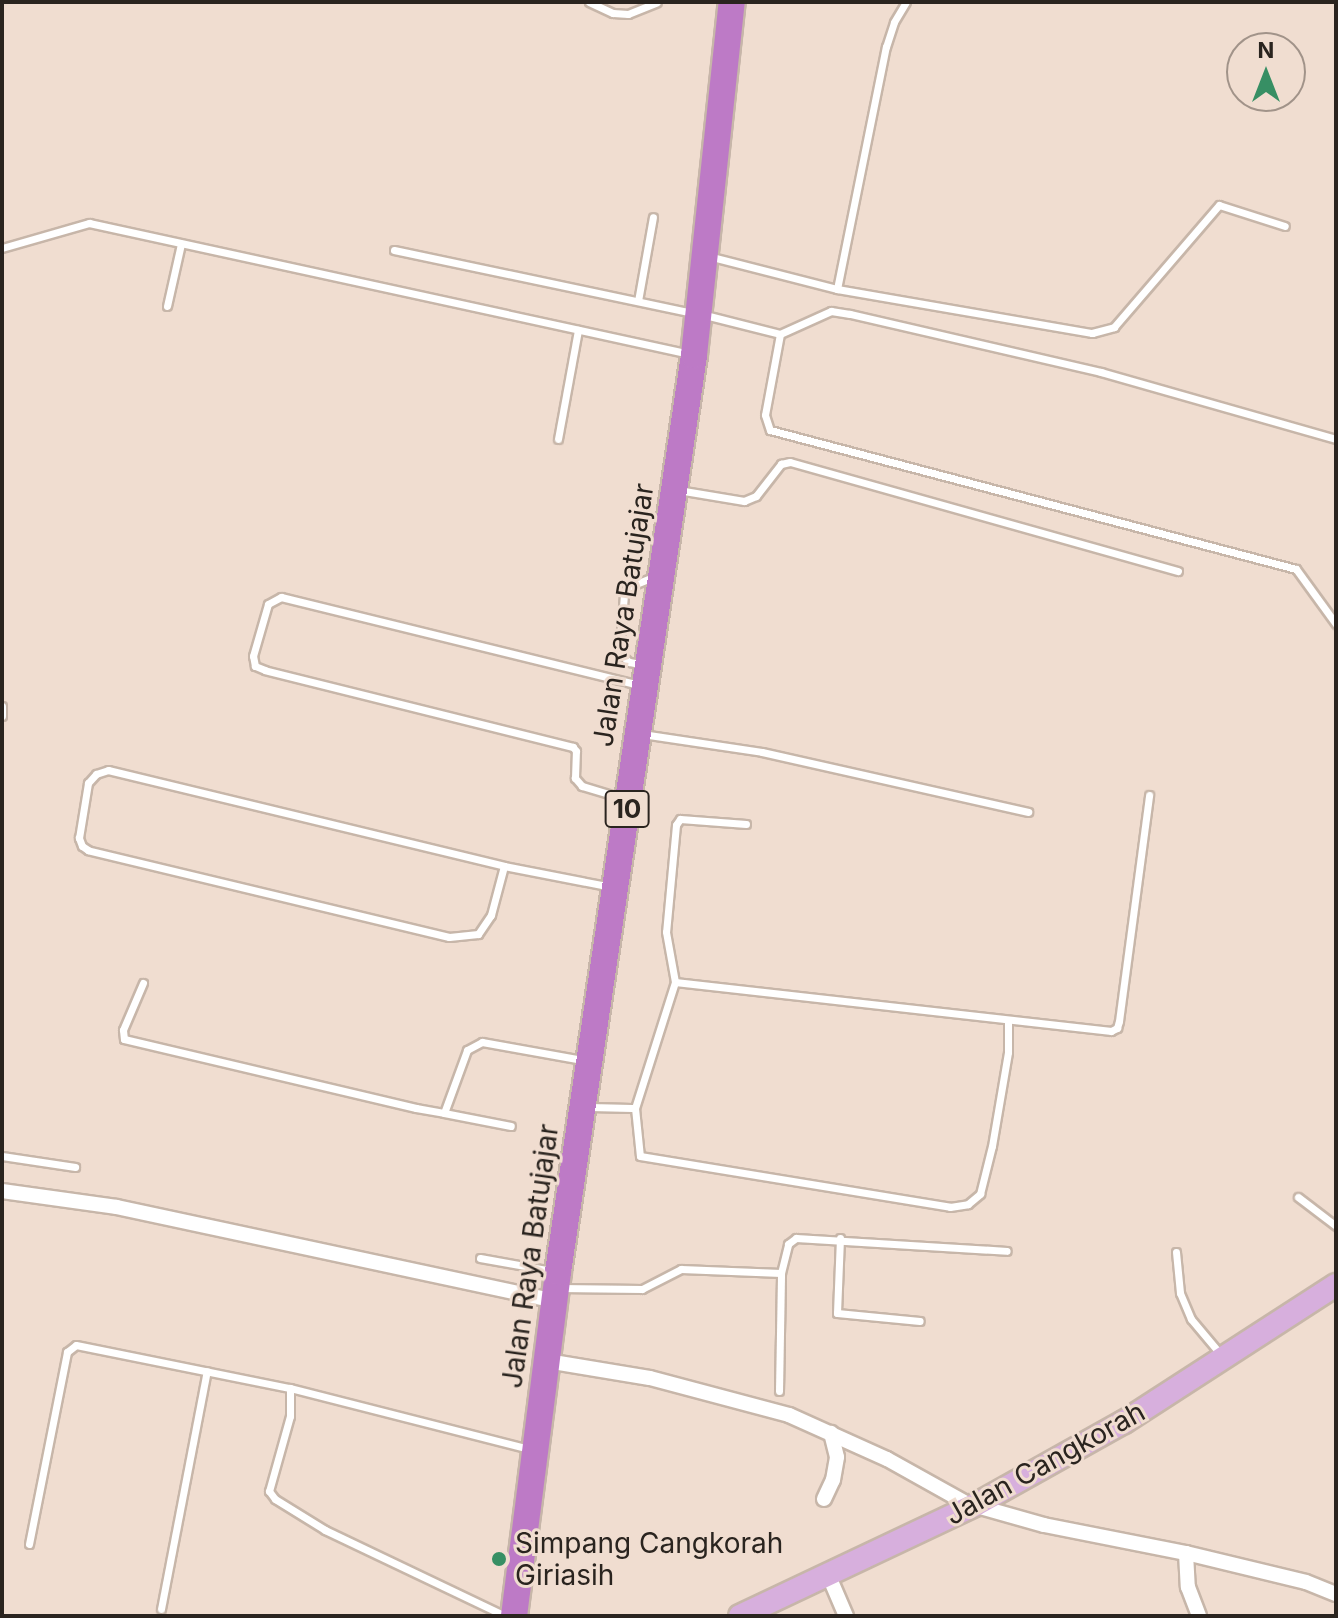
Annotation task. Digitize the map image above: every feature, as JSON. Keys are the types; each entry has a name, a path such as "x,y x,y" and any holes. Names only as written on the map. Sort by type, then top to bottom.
{"highway":[{"name":"Jalan Raya Batujajar","path":"514,1616 557,1287 694,355 732,2"}],"main road":[{"name":"Jalan Cangkorah","path":"740,1616 977,1504 1124,1422 1336,1285"}],"street":[{"path":"2,1191 117,1207 557,1287"},
{"path":"547,1361 650,1378 789,1415 831,1433 959,1501 1044,1525 1186,1553 1306,1582 1336,1594"},
{"path":"824,1499 833,1480 837,1457 831,1433"},
{"path":"1186,1553 1188,1587 1199,1616"},
{"path":"828,1574 846,1616"}],"lane":[{"path":"589,2 613,13 628,14 657,2"},
{"path":"837,289 886,47 894,22 906,2"},
{"path":"706,255 837,289 1092,333 1114,327 1219,205 1285,226"},
{"path":"638,301 653,217"},
{"path":"2,248 89,223 694,355"},
{"path":"167,306 181,244"},
{"path":"394,250 699,313 780,334 831,311 850,314 1101,372 1336,439"},
{"path":"558,439 578,330"},
{"path":"780,334 765,415 770,430 1296,569 1336,624"},
{"path":"674,489 744,501 756,496 781,464 790,462 1178,571"},
{"path":"628,799 582,786 575,778 576,751 573,747 265,670 255,666 253,656 268,604 281,597 645,676"},
{"path":"2,706 2,716"},
{"path":"637,733 762,752 1028,812"},
{"path":"504,866 485,928 469,937 449,937 88,850 79,838 88,783 96,774 108,770 504,866 614,888"},
{"path":"675,982 1008,1022 1117,1028 1149,795"},
{"path":"746,824 680,819 676,825 666,932 675,982 635,1108 640,1156 648,1160 950,1207 968,1204 980,1194 992,1146 1008,1052 1008,1022"},
{"path":"143,983 123,1030 124,1039 511,1126"},
{"path":"444,1113 467,1050 482,1042 590,1061"},
{"path":"583,1106 635,1108"},
{"path":"2,1156 75,1167"},
{"path":"1298,1197 1336,1226"},
{"path":"779,1391 781,1273 788,1244 796,1238 840,1238 1007,1251"},
{"path":"840,1238 837,1313 920,1321"},
{"path":"1176,1252 1180,1293 1191,1319 1223,1357"},
{"path":"480,1258 557,1287 642,1289 681,1269 781,1273"},
{"path":"29,1544 69,1348 76,1345 290,1388 536,1450"},
{"path":"161,1609 207,1371"},
{"path":"290,1388 290,1416 269,1491 275,1499 325,1530 505,1616"}],"place":[{"name":"Simpang Cangkorah Giriasih","path":"499,1559"}]}
